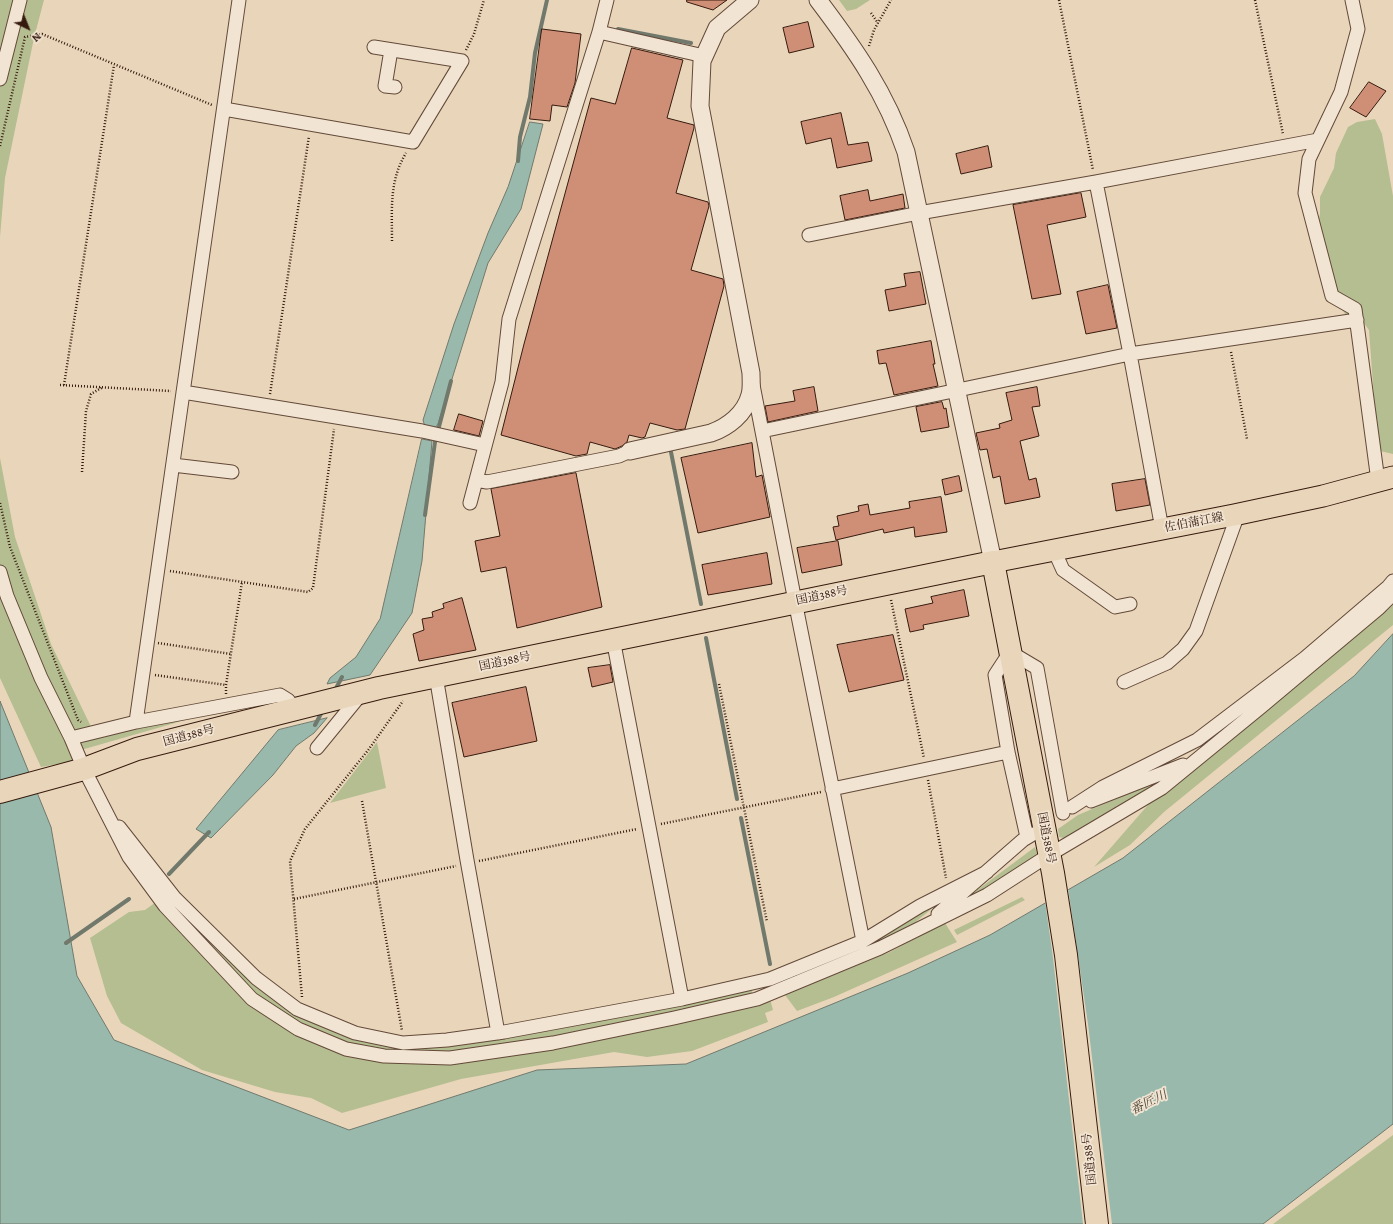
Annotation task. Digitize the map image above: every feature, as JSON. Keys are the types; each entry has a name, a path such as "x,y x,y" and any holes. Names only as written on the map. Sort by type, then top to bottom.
{"highway":[{"name":"国道388号","path":"0,792 78,771 137,749 353,694 613,639 993,562 1051,864 1066,955 1098,1224"}],"main road":[{"name":"佐伯蒲江線","path":"993,562 1238,514 1323,496 1386,479"}],"street":[{"path":"0,78 20,0"},
{"path":"136,722 239,0"},
{"path":"470,503 502,382 510,319 599,32 607,0"},
{"path":"750,0 717,28 702,61 700,106 795,602 863,941"},
{"path":"818,0 863,62 882,95 906,152 993,562"},
{"path":"1352,0 1358,29 1341,92 1309,160 1305,193 1332,296 1355,309 1386,479"},
{"path":"599,32 704,56"},
{"path":"224,109 413,142 462,60 374,47"},
{"path":"391,50 385,86 394,87"},
{"path":"809,235 920,213 1096,182 1318,140"},
{"path":"1096,182 1130,354 1162,529"},
{"path":"762,431 956,390 964,390 1130,354 1357,320"},
{"path":"476,480 487,482 619,456 630,451 711,433 732,422 746,405 750,395 751,373"},
{"path":"184,392 422,431 485,445"},
{"path":"173,465 232,472"},
{"path":"1124,682 1167,663 1183,649 1196,631 1238,514"},
{"path":"1054,550 1063,570 1115,607 1130,604"},
{"path":"0,572 7,596 41,678 71,738 78,771 105,810 132,842 174,897 256,978 297,1009 355,1033 403,1042 447,1040 498,1033 682,999 770,979 863,941 920,906 987,872"},
{"path":"1063,813 1103,787 1197,740 1305,658 1388,587 1393,581"},
{"path":"105,810 129,857 165,906 252,998 298,1029 346,1049 384,1056 450,1058 553,1044 749,1001 880,948 1051,864 1162,788 1320,658 1379,608 1393,594"},
{"path":"613,639 682,999"},
{"path":"922,927 1030,835 1008,752 995,675 1010,652 1037,668 1063,813"},
{"path":"436,676 467,863 498,1033"},
{"path":"317,748 353,694"},
{"path":"71,738 136,722 280,695 303,706"},
{"path":"832,789 1008,752"},
{"path":"1063,813 1196,760"}],"path":[{"path":"462,60 474,34 484,0"},
{"path":"863,62 874,30 891,0"},
{"path":"1059,0 1096,182"},
{"path":"1255,0 1286,146"},
{"path":"871,13 878,23"},
{"path":"0,146 26,37 42,34 206,104 224,109"},
{"path":"64,385 114,65"},
{"path":"269,406 311,124"},
{"path":"392,241 392,195 399,165 413,142"},
{"path":"1229,339 1247,439"},
{"path":"60,384 184,392"},
{"path":"82,472 86,411 91,394 104,387"},
{"path":"158,569 308,592 314,588 336,417"},
{"path":"0,503 10,547 78,720 94,732"},
{"path":"228,705 226,685 242,582"},
{"path":"890,597 926,770 946,878"},
{"path":"148,641 231,654"},
{"path":"143,674 226,685"},
{"path":"719,684 767,922"},
{"path":"304,1012 290,861 305,829 369,749 404,700"},
{"path":"294,898 832,789"},
{"path":"362,801 402,1033"}],"green space":[{"path":"0,0 44,0 34,38 5,178 0,237"},
{"path":"839,0 870,0 856,9 847,11"},
{"path":"1375,119 1382,134 1393,196 1393,454 1380,451 1377,440 1369,330 1363,322 1346,315 1340,307 1317,227 1320,214 1320,197 1334,168 1336,153 1348,127 1357,122"},
{"path":"0,458 15,537 51,644 96,737 194,716 175,723 81,750 76,761 41,767 0,678"},
{"path":"1393,597 1393,625 1164,812 1130,845 1094,867 1154,798"},
{"path":"377,742 386,788 330,803"},
{"path":"1168,777 1069,839 1059,837 1058,829 1078,815"},
{"path":"1035,847 1038,857 1030,864 953,908"},
{"path":"162,889 294,1009 399,1046 750,988 755,997 650,1021 447,1055 348,1047 300,1026 252,994 167,903"},
{"path":"1022,897 1025,900 957,935 954,930"},
{"path":"156,902 253,1004 382,1062 543,1050 699,1019 770,999 773,1010 765,1013 768,1022 692,1051 647,1057 614,1052 461,1079 342,1113 311,1098 275,1092 202,1070 121,1023 107,996 90,938 129,912 145,910"},
{"path":"931,904 934,907 896,938 873,949 865,943"},
{"path":"945,923 957,942 834,997 797,1011 785,995 890,952"},
{"path":"1393,1135 1393,1224 1273,1224"}],"water":[{"path":"530,122 543,124 521,209 488,263 438,424 435,428 425,427 423,420 454,324 488,233 508,187"},
{"path":"422,439 432,441 422,561 412,613 370,675 327,684 330,678 356,657 380,619"},
{"name":"番匠川","path":"1393,634 1393,1124 1263,1224 0,1224 0,701 51,827 77,976 114,1040 349,1130 537,1070 686,1064 908,973 990,935 1123,858 1354,676"},
{"path":"327,718 314,733 296,746 273,775 211,838 196,829 278,730"}],"pier":[{"path":"1068,888 1088,1024 1112,1224 1083,1224 1053,958 1045,901"}],"building":[{"path":"687,0 727,0 713,10 687,2"},
{"path":"808,22 814,47 789,53 783,28"},
{"path":"542,29 581,34 575,83 567,107 552,105 550,121 530,119"},
{"path":"632,48 683,60 667,118 694,125 694,128 676,193 708,202 709,206 691,270 723,279 724,286 685,429 677,430 650,423 645,437 642,438 629,435 627,442 615,449 590,442 587,454 576,456 501,435 524,344 591,98 615,104"},
{"path":"1369,82 1386,91 1366,117 1350,108"},
{"path":"841,113 848,145 868,142 872,161 837,168 831,138 806,144 801,122"},
{"path":"988,146 992,167 961,174 956,154"},
{"path":"868,190 870,201 903,194 905,208 845,220 840,196"},
{"path":"1081,193 1086,217 1047,225 1061,294 1032,299 1013,205"},
{"path":"920,272 926,304 889,311 885,290 906,286 904,274"},
{"path":"1108,285 1117,328 1086,334 1077,292"},
{"path":"931,341 935,364 933,364 938,386 894,395 886,363 879,364 877,351"},
{"path":"814,387 818,411 768,422 765,406 795,401 793,391"},
{"path":"1037,387 1040,406 1032,407 1039,436 1020,441 1029,480 1036,478 1040,497 1005,504 1000,476 993,478 987,449 980,450 976,433 1000,428 999,424 1012,420 1006,393"},
{"path":"942,402 944,409 946,408 949,427 921,432 916,407"},
{"path":"459,414 483,421 479,436 454,430"},
{"path":"752,443 756,477 762,475 770,517 698,533 681,458"},
{"path":"576,473 602,607 517,628 506,567 481,572 475,541 500,536 491,489"},
{"path":"959,476 962,491 945,495 942,480"},
{"path":"1145,479 1150,505 1116,511 1112,484"},
{"path":"941,497 947,532 915,537 914,527 884,533 883,529 836,540 833,527 839,526 837,516 859,511 858,506 868,504 870,515 910,508 909,502"},
{"path":"838,541 842,565 802,573 797,548"},
{"path":"767,553 772,584 708,595 702,565"},
{"path":"964,590 969,616 923,625 924,629 910,632 905,609 933,603 931,597"},
{"path":"462,598 476,650 419,661 413,634 424,630 422,619 433,617 432,612 444,608 443,604"},
{"path":"893,635 904,680 849,692 837,645"},
{"path":"610,665 613,682 592,687 588,668"},
{"path":"526,687 537,741 464,757 452,703"}],"waterway":[{"path":"518,161 520,137 530,97 535,53 547,0"},
{"path":"618,29 691,43"},
{"path":"425,515 435,442 451,381"},
{"path":"671,452 701,604"},
{"path":"706,638 737,799"},
{"path":"334,692 342,677"},
{"path":"315,725 323,710"},
{"path":"741,818 770,964"},
{"path":"169,874 209,832"},
{"path":"66,943 129,899"}]}
